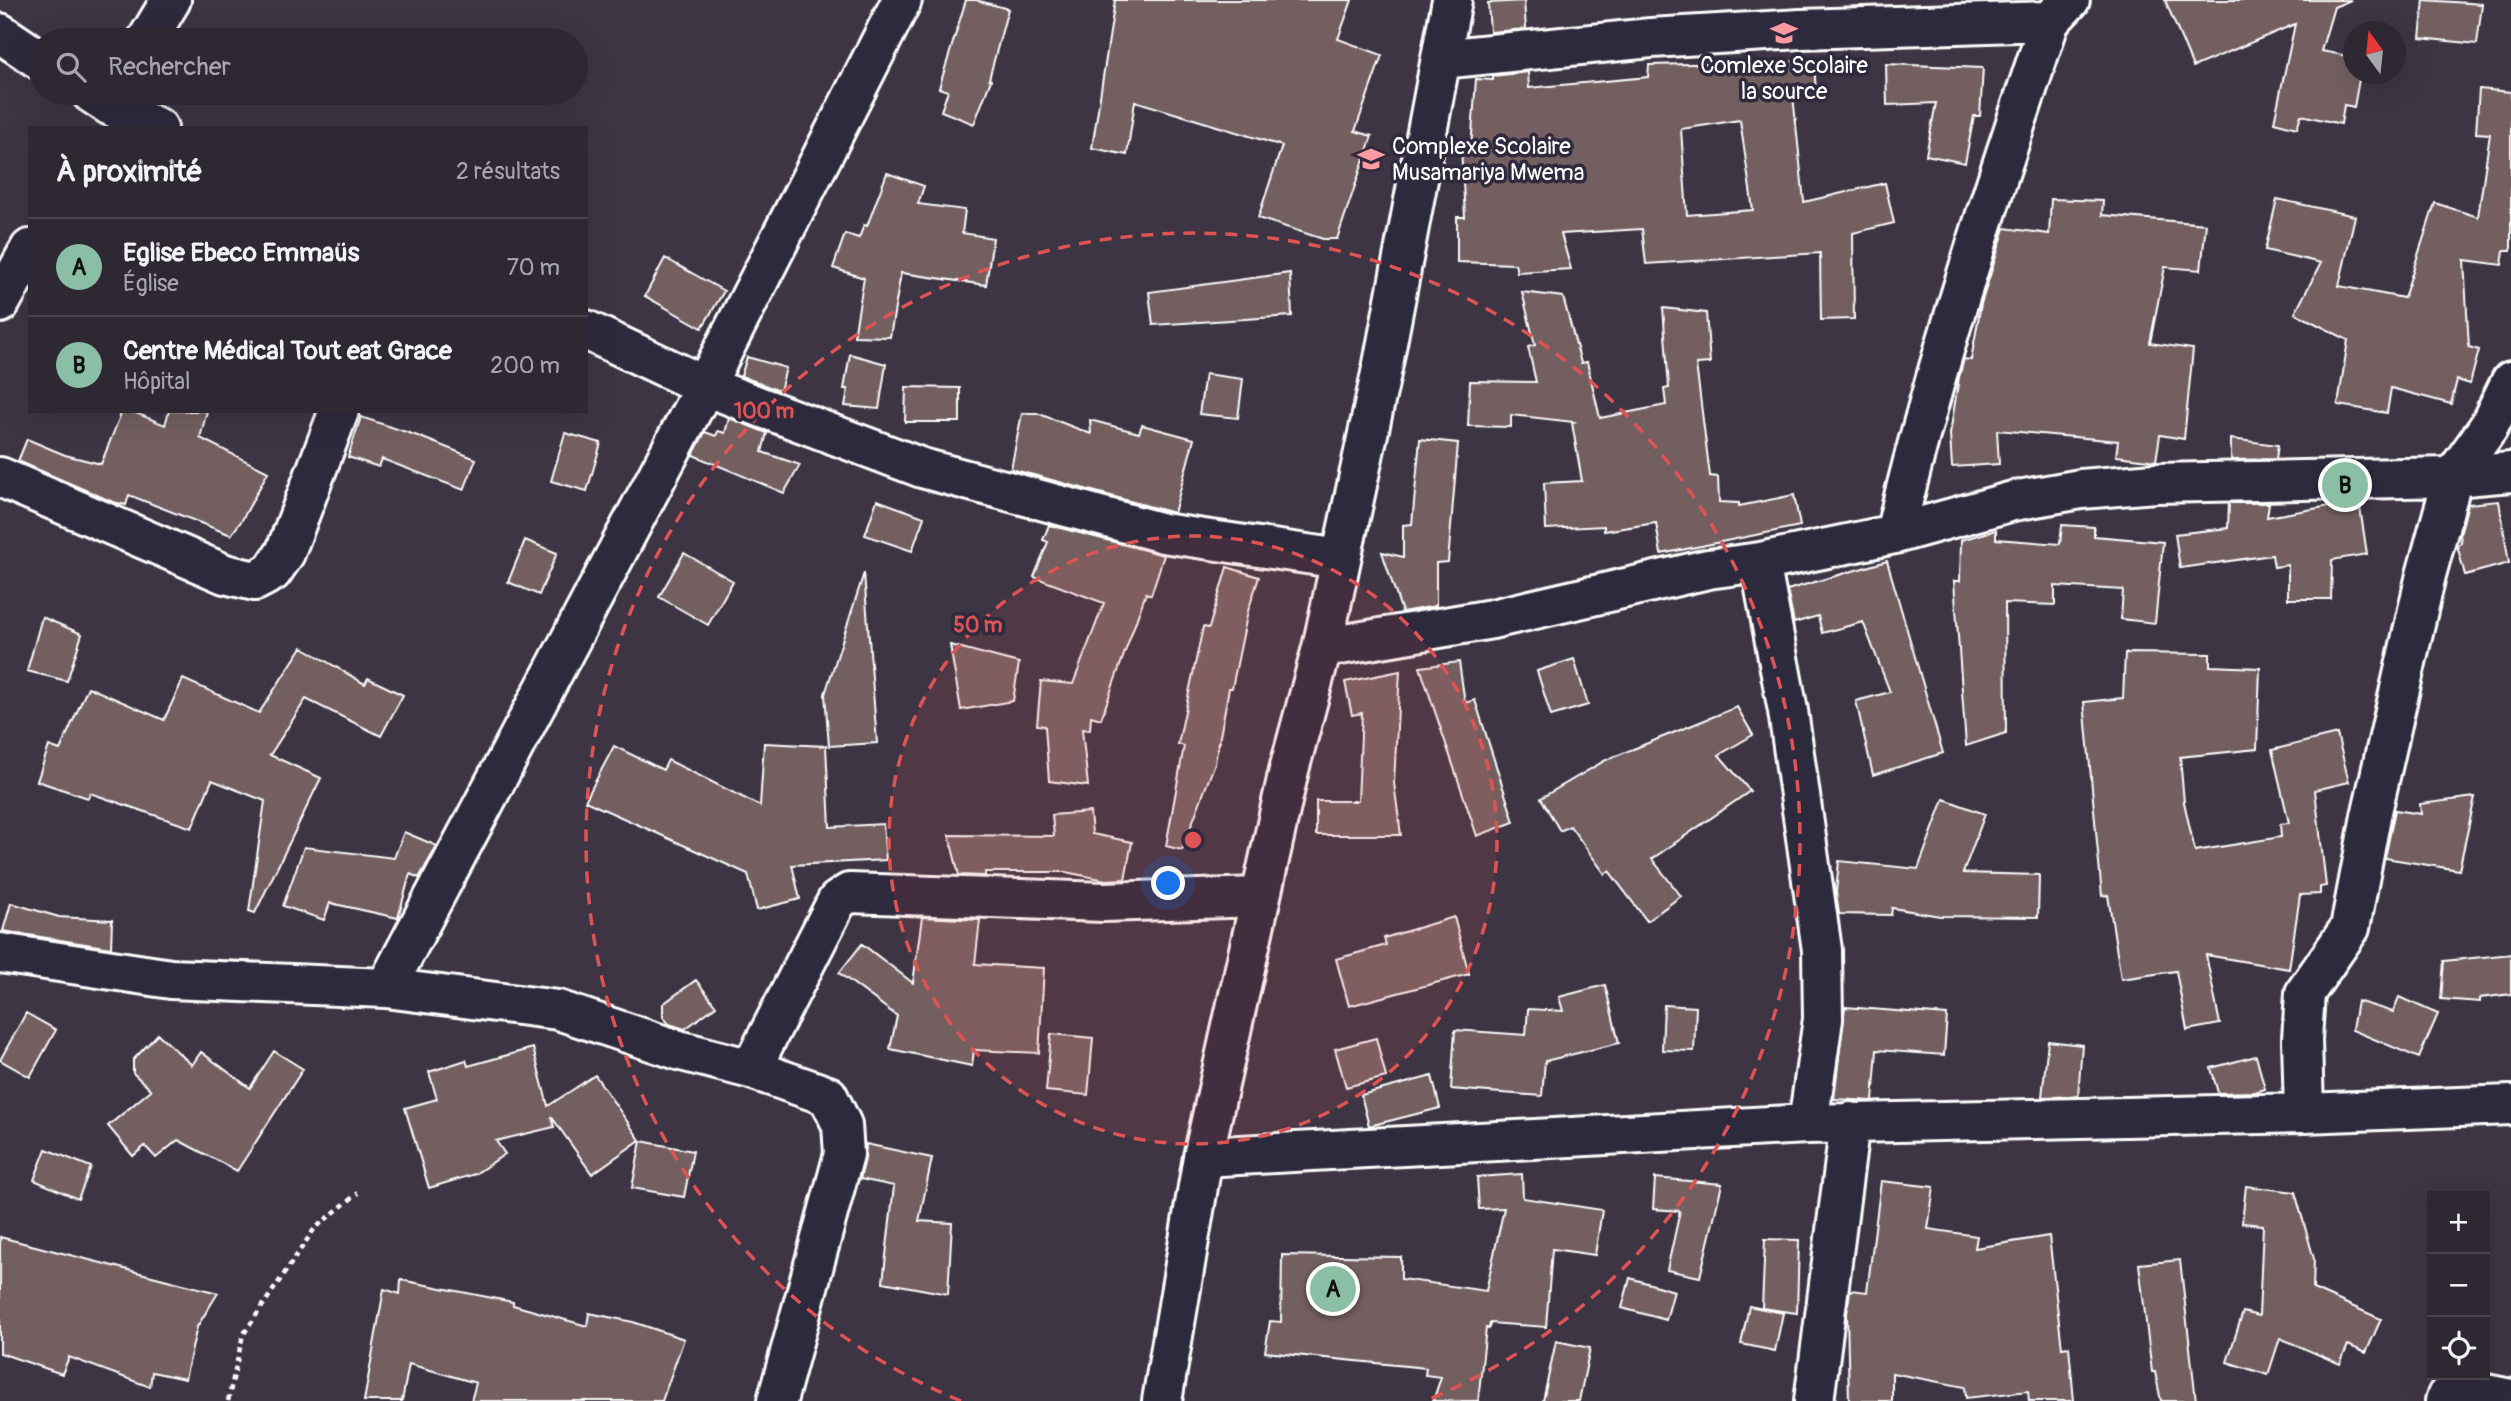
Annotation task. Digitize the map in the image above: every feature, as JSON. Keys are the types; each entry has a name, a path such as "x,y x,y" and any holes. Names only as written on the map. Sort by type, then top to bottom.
{"street":[{"path":"154,28 171,0"},
{"path":"386,988 705,386 902,0"},
{"path":"1162,1401 1203,1157 1259,897 1322,648 1383,364 1452,0"},
{"path":"1441,59 1651,37 2060,10 1988,207 1916,447 1895,534"},
{"path":"0,33 28,52"},
{"path":"105,105 153,126"},
{"path":"0,303 28,253"},
{"path":"588,331 705,386 935,472 1163,533 1341,559"},
{"path":"2304,1113 2302,1039 2305,993 2350,928 2371,816 2426,575 2453,477 2488,428 2511,381"},
{"path":"0,477 225,574 255,581 272,572 285,554 338,413"},
{"path":"1322,648 1492,619 1708,569 1760,562 1895,534 2013,501 2081,489 2155,483 2453,477 2511,472"},
{"path":"1760,562 1788,710 1822,950 1824,1019 1808,1124"},
{"path":"751,1069 837,901 849,893 1104,902 1259,897"},
{"path":"0,953 171,979 386,988 558,1010 678,1050 751,1069 828,1096 842,1125 844,1154 777,1401"},
{"path":"1203,1157 1850,1122 2304,1113 2511,1105"},
{"path":"1814,1401 1850,1122"},
{"path":"2445,1401 2457,1388 2511,1399"}],"path":[{"path":"228,1401 243,1335 314,1228 358,1193"}],"building":[{"path":"966,0 1008,9 989,79 991,80 974,124 941,111 948,91 939,88"},
{"path":"1115,0 1352,0 1338,39 1382,55 1355,131 1372,136 1337,239 1323,239 1258,218 1282,146 1135,101 1127,155 1092,148"},
{"path":"2165,0 2351,0 2334,7 2321,51 2343,55 2343,84 2358,84 2354,107 2344,105 2341,124 2301,115 2297,128 2274,122 2295,24 2193,67"},
{"path":"2424,0 2482,4 2477,44 2420,38"},
{"path":"1524,1 1526,29 1490,32 1488,3"},
{"path":"1814,61 1816,93 1793,95 1804,202 1885,183 1894,223 1853,233 1854,319 1821,320 1820,253 1646,264 1642,229 1561,234 1571,269 1517,272 1515,264 1457,262 1457,217 1465,217 1461,148 1471,148 1476,79 1493,80 1493,76 1528,72 1529,88 1648,77 1649,65","holes":["1740,120 1753,210 1687,215 1681,129"]},
{"path":"1886,64 1983,68 1980,116 1974,116 1965,163 1926,155 1936,103 1887,105"},
{"path":"2479,89 2511,92 2511,250 2504,250 2502,265 2464,260 2469,347 2479,350 2470,384 2457,380 2451,404 2391,388 2387,413 2338,405 2348,340 2295,313 2321,263 2265,250 2277,199 2355,216 2339,286 2404,298 2435,203 2478,217 2490,134 2476,133"},
{"path":"887,173 924,186 918,204 965,210 962,233 993,238 986,285 901,273 890,337 854,336 864,278 833,268 845,234 859,238 864,225 867,226"},
{"path":"2051,199 2103,201 2102,215 2206,224 2201,270 2165,267 2150,343 2193,349 2184,439 2160,435 2156,461 2116,456 2118,441 1997,430 1999,464 1952,467 1950,434 1959,377 1964,359 1971,360 1981,304 2005,228 2049,234"},
{"path":"665,258 724,291 702,328 645,296"},
{"path":"1290,273 1292,316 1153,325 1149,292"},
{"path":"1522,292 1563,297 1581,363 1587,362 1600,418 1666,405 1664,389 1669,388 1663,308 1706,313 1710,363 1696,364 1710,476 1718,477 1719,502 1739,503 1739,506 1794,495 1800,526 1661,554 1656,523 1604,531 1604,526 1546,529 1544,483 1582,481 1572,423 1574,422 1511,415 1511,427 1468,426 1470,381 1536,382 1528,347 1535,345"},
{"path":"850,354 886,364 879,409 845,406 848,389 844,389"},
{"path":"747,357 786,368 780,391 741,376"},
{"path":"1205,374 1243,379 1238,418 1199,414"},
{"path":"906,387 960,388 960,422 905,422"},
{"path":"121,413 136,413 165,425 168,413 206,413 200,438 268,472 231,535 129,495 126,505 113,502 18,461 27,439 65,455 101,464"},
{"path":"1022,413 1037,413 1091,434 1090,420 1139,433 1142,425 1194,439 1174,513 1011,469"},
{"path":"361,417 476,459 464,490 382,459 379,467 348,457"},
{"path":"729,418 767,433 762,452 800,465 784,493 693,455 705,432 716,436 718,431 725,433"},
{"path":"565,433 601,443 587,491 551,481"},
{"path":"1420,439 1458,443 1448,562 1436,563 1436,606 1402,612 1382,552 1403,557 1403,525 1412,524"},
{"path":"2231,439 2278,445 2276,459 2231,460"},
{"path":"877,500 924,517 912,551 865,535"},
{"path":"2359,501 2367,554 2332,560 2331,599 2288,599 2288,565 2274,567 2272,555 2180,568 2175,534 2228,528 2229,503 2269,503 2267,517"},
{"path":"2499,501 2509,563 2465,575 2457,545 2461,543 2460,534 2468,504"},
{"path":"1049,525 1164,555 1151,595 1146,593 1101,719 1091,716 1090,730 1082,729 1088,786 1049,781 1045,726 1037,725 1041,681 1073,684 1104,603 1034,577 1048,542 1043,540"},
{"path":"2062,525 2094,527 2094,536 2163,542 2155,623 2121,619 2123,590 2055,586 2055,605 2005,603 2006,733 1966,746 1954,581 1960,581 1961,540 1996,530 1996,539 2060,544"},
{"path":"525,540 557,553 539,595 508,582"},
{"path":"684,553 733,581 708,625 659,597"},
{"path":"1887,561 1943,753 1873,775 1856,701 1890,692 1863,622 1822,633 1818,616 1794,623 1787,590"},
{"path":"1227,567 1259,577 1248,611 1232,688 1229,688 1215,763 1182,850 1166,846 1184,746 1178,744 1203,627 1209,628"},
{"path":"864,573 877,743 829,746 825,694"},
{"path":"42,617 82,634 67,681 27,671"},
{"path":"950,645 1019,663 1013,701 961,710"},
{"path":"302,647 365,684 368,678 403,695 381,736 306,699 270,755 321,778 255,913 249,911 265,801 212,780 192,828 90,793 88,798 37,781 49,746 60,750 88,687 164,720 183,679 259,713"},
{"path":"2125,653 2210,654 2210,666 2260,668 2257,749 2180,757 2184,802 2195,851 2281,837 2280,824 2289,823 2272,750 2337,734 2349,782 2315,790 2326,886 2320,887 2320,894 2300,895 2289,969 2206,955 2220,1024 2187,1030 2176,971 2121,979 2108,895 2102,896 2084,702 2123,698"},
{"path":"1574,659 1588,705 1551,716 1537,671"},
{"path":"1459,662 1465,703 1475,700 1514,822 1477,836 1420,667"},
{"path":"1400,671 1394,783 1401,835 1316,835 1316,801 1358,801 1362,713 1352,715 1345,682"},
{"path":"1737,707 1753,735 1719,755 1750,791 1652,859 1681,896 1647,921 1609,871 1605,874 1570,826 1560,831 1541,798 1606,760"},
{"path":"764,743 826,746 830,827 883,824 886,860 792,865 800,899 757,910 748,874 585,801 614,746 663,770 668,760 760,806"},
{"path":"2475,797 2459,870 2385,858 2395,810 2421,814 2420,804"},
{"path":"1944,799 1985,814 1963,873 2039,875 2038,917 1940,916 1892,908 1891,915 1839,914 1836,892 1839,861 1918,869"},
{"path":"1090,812 1092,834 1132,842 1125,879 1106,880 1065,872 985,872 985,876 959,875 949,835 1054,836 1052,815"},
{"path":"404,832 437,846 419,878 410,874 398,918 330,903 324,920 283,906 304,847 394,858"},
{"path":"11,903 59,917 112,920 111,948 3,931"},
{"path":"922,917 980,920 975,964 1044,968 1039,1053 974,1050 972,1066 890,1049 897,1016 839,973 862,944 913,983"},
{"path":"1454,917 1469,974 1349,1006 1336,959 1386,945 1384,938"},
{"path":"2511,954 2511,994 2480,998 2480,1002 2441,999 2444,961"},
{"path":"696,980 716,1006 685,1029 669,1024 663,1017 663,1004"},
{"path":"1605,985 1619,1043 1545,1061 1542,1096 1451,1089 1455,1030 1526,1035 1528,1009 1563,1011 1559,997"},
{"path":"2399,997 2438,1014 2419,1058 2352,1030 2357,1001 2393,1012"},
{"path":"1664,1005 1696,1007 1694,1051 1662,1050"},
{"path":"1845,1007 1947,1015 1944,1055 1877,1050 1873,1101 1834,1099"},
{"path":"26,1013 56,1030 30,1077 0,1060"},
{"path":"158,1034 192,1065 201,1052 250,1088 274,1051 303,1069 237,1171 178,1140 156,1158 145,1146 133,1156 108,1126 151,1090 133,1073 133,1060"},
{"path":"1051,1034 1093,1038 1088,1095 1046,1091"},
{"path":"1376,1038 1386,1077 1346,1087 1335,1049"},
{"path":"2048,1041 2082,1045 2078,1096 2042,1097"},
{"path":"533,1048 548,1106 595,1075 640,1140 592,1174 551,1116 554,1127 496,1141 505,1154 475,1174 429,1188 405,1108 437,1099 429,1072 466,1060 468,1066"},
{"path":"2256,1056 2265,1089 2255,1092 2218,1093 2211,1068"},
{"path":"1432,1076 1440,1108 1369,1126 1361,1095"},
{"path":"641,1141 693,1151 684,1197 632,1188"},
{"path":"866,1144 932,1158 919,1221 952,1223 948,1294 883,1282 894,1186 860,1179"},
{"path":"46,1149 91,1167 78,1199 34,1180"},
{"path":"1522,1174 1523,1198 1602,1210 1595,1255 1552,1249 1546,1327 1490,1323 1489,1329 1486,1328 1478,1401 1433,1401 1441,1377 1425,1375 1426,1368 1265,1352 1270,1321 1281,1322 1282,1255 1401,1257 1401,1279 1486,1291 1504,1208 1479,1209 1477,1177"},
{"path":"1655,1178 1722,1184 1700,1277 1667,1270 1680,1211 1653,1209"},
{"path":"1881,1181 1934,1187 1928,1229 1977,1236 1975,1248 2049,1236 2062,1348 2069,1347 2074,1401 2029,1401 2028,1391 1966,1398 1965,1387 1892,1373 1892,1401 1849,1401 1847,1314 1850,1290 1867,1292"},
{"path":"2246,1186 2295,1192 2314,1259 2313,1289 2381,1319 2366,1353 2348,1345 2340,1364 2280,1338 2268,1375 2227,1362 2243,1312 2259,1316 2263,1225 2242,1223"},
{"path":"0,1237 218,1293 197,1327 185,1379 152,1372 150,1387 69,1357 62,1374 0,1353"},
{"path":"1765,1239 1799,1240 1797,1313 1762,1308"},
{"path":"2180,1260 2196,1401 2161,1401 2155,1372 2152,1372 2139,1264"},
{"path":"1630,1278 1674,1291 1666,1320 1622,1308"},
{"path":"401,1280 513,1302 513,1305 587,1326 589,1313 633,1322 684,1339 662,1401 471,1401 476,1383 409,1364 402,1401 364,1401 384,1289 400,1294"},
{"path":"1749,1306 1783,1313 1775,1351 1741,1344"},
{"path":"1556,1341 1590,1348 1579,1401 1543,1401"}],"place":[{"name":"Comlexe Scolaire la source","path":"1784,33"},
{"name":"Complexe Scolaire Musamariya Mwema","path":"1371,159"},
{"name":"Centre Médical Tout eat Grace","path":"2345,485"},
{"name":"Eglise Ebeco Emmaüs","path":"1333,1289"}]}
